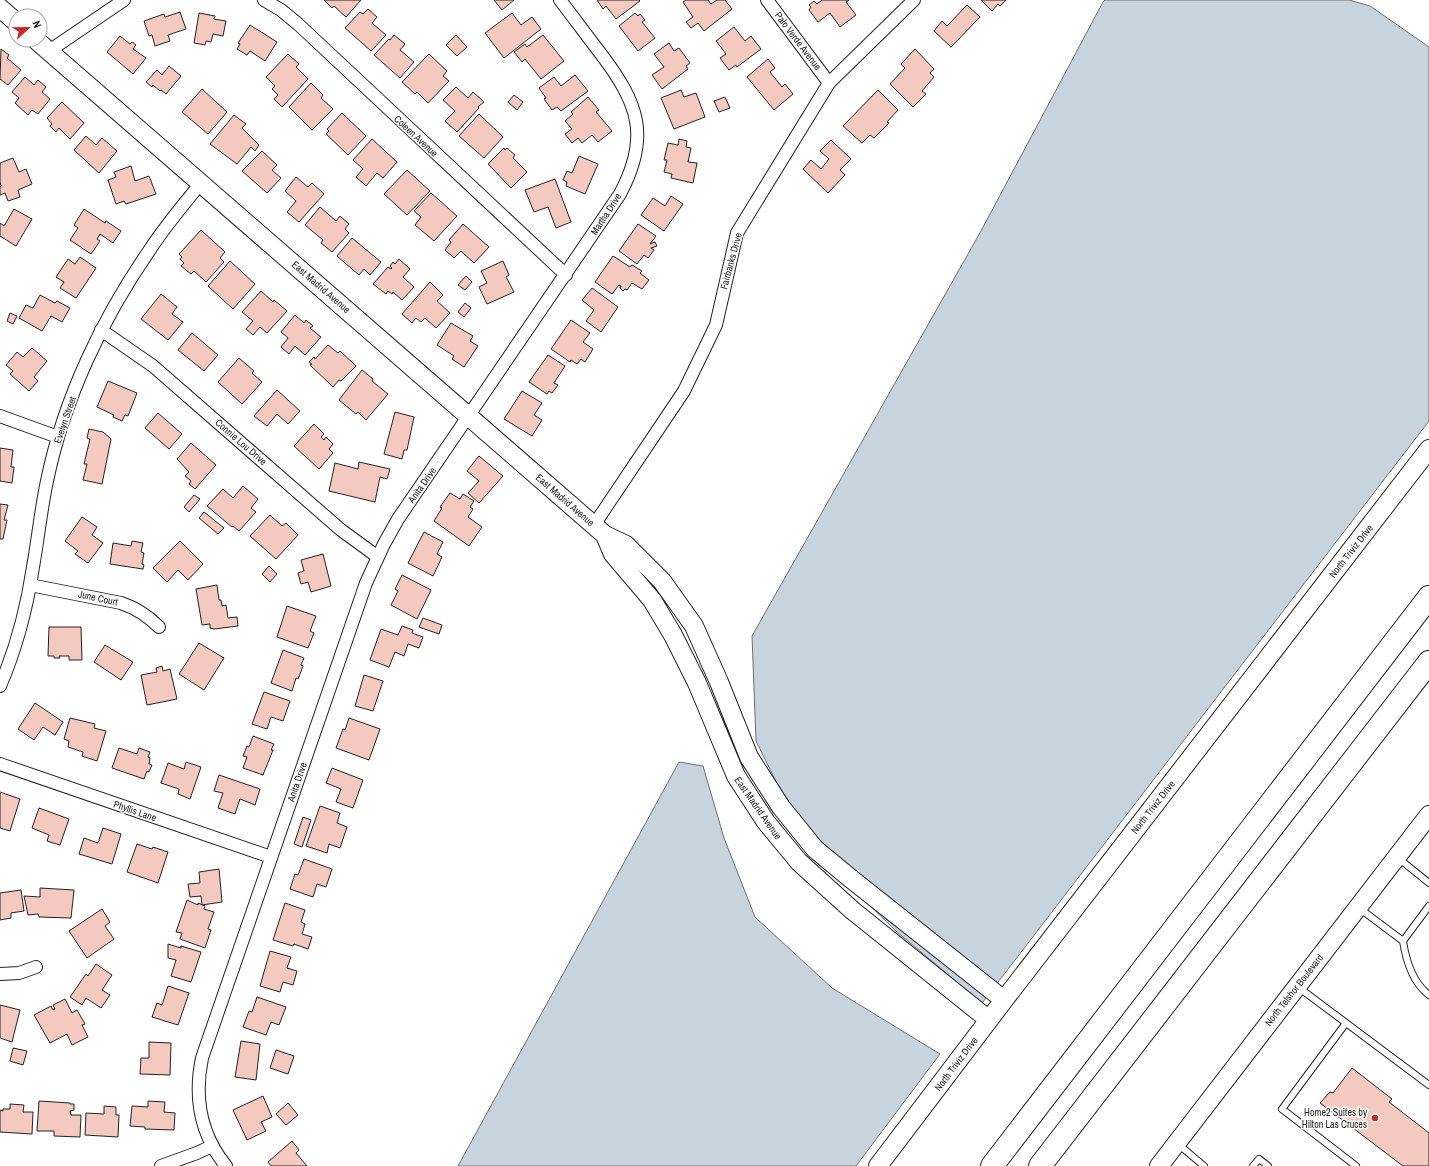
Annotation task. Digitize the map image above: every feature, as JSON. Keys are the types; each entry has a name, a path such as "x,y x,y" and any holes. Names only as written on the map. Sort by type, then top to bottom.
{"highway":[{"path":"992,1166 1429,598"},
{"path":"1040,1166 1429,662"}],"street":[{"path":"48,43 124,0"},
{"name":"Coleen Avenue","path":"264,0 281,10 298,24 566,275"},
{"name":"Martha Drive","path":"469,416 616,201 626,183 635,159 637,134 634,111 623,85 560,0"},
{"name":"Palo Verde Avenue","path":"767,0 829,83"},
{"name":"Fairbanks Drive","path":"600,530 684,391 716,325 737,233 829,83 914,0"},
{"path":"0,8 8,15"},
{"name":"East Madrid Avenue","path":"45,48 600,530 626,545 662,581 694,626 720,682 749,757 781,807 815,849 1004,1000"},
{"name":"Evelyn Street","path":"0,686 19,632 30,585 45,489 58,437 74,392 101,330 150,248 201,183"},
{"name":"Connie Lou Drive","path":"101,330 153,366 341,530 378,557"},
{"path":"0,416 58,437"},
{"name":"Anita Drive","path":"226,1166 212,1146 202,1121 198,1100 198,1084 205,1048 366,584 398,519 469,416"},
{"name":"North Triviz Drive","path":"878,1166 1004,1000 1429,450"},
{"name":"East Madrid Avenue","path":"600,530 613,554 652,600 673,635 697,683 736,776 766,822 799,862 852,910 989,1020"},
{"name":"June Court","path":"30,585 121,603 146,615 159,627"},
{"name":"Phyllis Lane","path":"0,764 271,857"},
{"name":"North Telshor Boulevard","path":"1159,1166 1429,815"},
{"path":"0,974 18,973 36,967"},
{"path":"161,1166 212,1146"}],"lane":[{"path":"1396,857 1429,883"},
{"path":"1403,941 1429,906"},
{"path":"1358,907 1403,941 1406,958 1414,976 1422,990 1429,995"},
{"path":"1297,986 1429,1085"},
{"path":"1346,1024 1282,1109 1356,1166"},
{"path":"1177,1143 1204,1166"},
{"path":"1253,1166 1259,1159 1268,1166"}],"shaded area":[{"path":"1105,0 1349,0 1370,6 1429,47 1429,421 982,1003 897,932 807,844 756,741 752,636 981,231"},
{"path":"679,762 703,766 724,838 755,917 832,988 940,1054 856,1166 458,1166"}],"building":[{"path":"324,0 361,0 346,17 334,6 332,8"},
{"path":"494,0 514,0 502,10"},
{"path":"597,0 640,1 616,19 606,6 603,9"},
{"path":"686,0 708,0 711,4 717,0 725,0 732,9 704,31 698,23 691,28 686,22 693,17 683,2"},
{"path":"822,0 849,0 846,2 856,15 840,27 830,13 818,22 809,10 811,7 809,5 814,1 817,4"},
{"path":"981,0 1006,0 1000,6 998,4 992,11"},
{"path":"967,5 980,17 951,47 934,31 942,21 947,26"},
{"path":"368,9 377,17 372,23 386,35 371,51 345,28 360,12 363,14"},
{"path":"180,12 186,29 168,35 170,41 155,46 152,35 149,36 144,21 164,14 165,17"},
{"path":"199,13 215,16 214,19 226,21 223,36 213,34 211,42 206,41 205,45 194,43"},
{"path":"512,13 521,25 532,17 541,29 504,58 485,33"},
{"path":"635,13 638,16 640,14 645,20 642,22 655,38 638,51 619,26"},
{"path":"250,25 277,42 265,61 250,51 247,55 237,49 240,44 238,43"},
{"path":"734,27 745,41 751,36 761,49 737,67 736,65 729,70 720,58 726,54 716,41"},
{"path":"394,35 405,44 400,50 414,62 400,78 374,55"},
{"path":"456,35 467,47 457,56 446,45"},
{"path":"543,35 564,61 541,79 525,59 522,62 514,52 525,44 527,47"},
{"path":"120,36 130,44 132,42 136,45 133,49 146,58 133,74 107,52"},
{"path":"669,43 674,51 679,48 690,63 686,66 688,69 662,89 652,75 664,67 654,54"},
{"path":"1,49 9,55 7,58 21,70 8,85 0,79"},
{"path":"915,49 934,69 930,73 934,77 922,91 926,94 913,107 890,84 905,68 901,64"},
{"path":"288,54 299,64 296,67 308,79 282,107 274,99 278,95 272,89 275,86 266,77"},
{"path":"429,54 447,71 443,76 449,81 428,103 417,92 415,94 402,82"},
{"path":"768,59 775,68 770,72 782,87 785,84 793,94 774,110 747,77"},
{"path":"169,66 181,76 166,94 153,85 152,87 146,82 157,70 162,75"},
{"path":"575,75 588,91 561,111 557,107 552,110 544,99 546,98 539,88 554,77 561,86"},
{"path":"25,77 34,85 38,80 46,87 42,92 50,99 38,114 32,110 28,115 15,103 19,98 12,92"},
{"path":"311,83 323,95 321,98 333,109 312,130 289,107"},
{"path":"456,87 468,98 473,92 484,102 457,132 445,121 455,111 443,100"},
{"path":"202,89 227,112 208,134 182,112"},
{"path":"681,90 684,97 696,93 705,117 674,129 661,98"},
{"path":"878,90 898,110 887,122 889,123 874,138 870,135 862,143 843,126"},
{"path":"514,95 523,102 517,110 508,102"},
{"path":"588,97 599,110 596,112 612,131 598,142 592,135 582,143 578,138 572,143 565,134 572,129 565,121 573,114 571,112"},
{"path":"725,97 730,108 719,112 714,101"},
{"path":"62,102 84,123 70,139 59,128 56,132 50,126 52,124 47,118"},
{"path":"342,113 366,136 348,155 326,134 329,131 327,129"},
{"path":"479,114 503,137 484,158 459,136"},
{"path":"234,115 246,124 242,128 259,145 255,151 251,147 237,164 210,144"},
{"path":"86,136 96,145 102,138 117,151 99,173 74,150"},
{"path":"372,139 397,162 383,178 377,173 366,186 356,177 363,169 353,160"},
{"path":"679,139 687,141 686,147 691,148 688,162 697,163 693,183 671,178 672,174 664,172 667,160 664,160 668,143 678,145"},
{"path":"831,140 851,159 840,170 845,175 828,193 803,169 811,160 821,169 829,159 820,151"},
{"path":"504,148 505,150 507,148 515,155 513,158 527,172 511,188 488,164"},
{"path":"262,151 277,165 272,170 281,178 267,193 242,171"},
{"path":"579,156 598,164 585,194 566,186 567,182 563,180 567,171 572,173"},
{"path":"13,158 19,172 26,169 32,184 18,190 20,197 8,201 5,193 0,195 0,163"},
{"path":"131,166 135,181 149,176 156,194 126,204 124,201 116,204 108,180 116,177 114,172"},
{"path":"407,170 430,191 407,215 384,194"},
{"path":"296,177 308,187 312,183 324,194 299,222 287,212 296,201 285,191"},
{"path":"555,179 571,222 556,228 548,207 534,212 525,190"},
{"path":"431,193 457,216 434,241 415,225 421,217 414,211"},
{"path":"671,196 683,204 664,231 641,215 653,198 665,206"},
{"path":"320,207 336,221 340,216 349,224 345,229 349,233 332,252 321,243 323,240 305,225"},
{"path":"14,209 32,219 16,246 0,236 0,223 4,226"},
{"path":"84,209 105,223 106,221 121,231 113,243 100,234 97,239 100,241 91,254 70,240 78,228 74,225"},
{"path":"463,224 489,247 474,263 461,251 454,258 445,250 451,242 449,240"},
{"path":"638,224 656,236 650,244 655,242 657,246 651,248 654,250 648,258 644,255 637,264 619,251"},
{"path":"201,230 225,252 220,258 224,262 206,282 194,271 191,274 181,266 184,263 180,259 182,257 179,254"},
{"path":"352,238 381,262 370,275 364,269 359,275 337,256"},
{"path":"613,256 630,267 632,265 642,271 640,273 649,280 642,289 632,283 627,290 625,289 623,291 619,285 612,294 595,282"},
{"path":"80,257 96,268 76,298 60,288 64,282 56,277 68,259 75,264"},
{"path":"399,259 410,269 403,277 414,287 402,300 393,292 392,294 388,291 386,294 373,284 388,267 391,269 392,268 390,266 393,262 395,264"},
{"path":"230,261 255,284 233,309 208,286"},
{"path":"503,261 509,275 506,277 514,292 487,304 479,287 487,283 481,271"},
{"path":"466,276 472,282 465,290 458,285"},
{"path":"430,282 443,295 437,301 450,313 436,328 425,318 421,322 416,318 412,323 402,314"},
{"path":"592,288 618,307 601,332 586,321 594,310 582,300"},
{"path":"261,291 273,302 274,300 287,311 267,333 260,327 253,335 246,329 253,321 242,312"},
{"path":"161,294 177,307 172,314 183,322 168,340 141,319"},
{"path":"40,295 55,303 57,301 70,308 62,322 51,316 42,331 19,318 26,305 33,308"},
{"path":"465,303 471,308 464,317 458,312"},
{"path":"10,313 17,316 13,324 7,321"},
{"path":"295,315 304,323 306,320 313,326 310,328 321,337 305,355 295,346 289,354 281,347 288,338 281,332"},
{"path":"571,320 590,333 583,342 593,349 585,362 581,359 577,364 571,360 570,362 551,349"},
{"path":"451,323 473,336 470,341 478,346 464,367 452,359 454,356 437,345"},
{"path":"192,333 218,355 204,371 178,350"},
{"path":"328,345 338,353 340,351 356,366 333,387 310,365 312,364 309,362 314,357 315,359"},
{"path":"32,348 47,361 34,377 38,381 29,391 10,374 13,371 6,365 17,352 23,357"},
{"path":"548,355 565,366 554,383 558,385 552,393 549,391 547,394 529,382"},
{"path":"239,358 254,371 252,373 262,382 242,404 218,382"},
{"path":"362,370 373,379 372,381 388,394 366,420 358,412 356,414 339,400"},
{"path":"108,381 137,393 128,416 125,415 122,421 113,417 114,415 97,407"},
{"path":"277,390 300,411 288,424 277,414 267,426 254,416"},
{"path":"522,391 542,403 534,415 542,420 532,436 504,419"},
{"path":"395,412 414,417 407,450 404,450 402,459 384,454"},
{"path":"158,413 182,434 169,449 145,428"},
{"path":"314,424 324,434 321,437 324,440 326,437 333,444 329,449 333,453 319,469 294,446"},
{"path":"89,429 103,432 111,439 102,484 83,480 87,464 84,464 90,439 87,438"},
{"path":"191,443 216,465 195,489 189,484 191,481 185,476 189,472 177,459"},
{"path":"0,448 13,450 11,467 14,467 12,483 0,481"},
{"path":"479,456 503,476 479,503 468,493 479,481 467,471"},
{"path":"359,462 390,469 387,479 380,477 375,502 329,491 335,463 358,469"},
{"path":"243,486 258,499 251,508 256,512 239,531 207,506 223,489 233,498"},
{"path":"450,493 460,499 463,494 474,501 470,507 473,509 468,517 482,527 469,546 434,521 442,508 440,507"},
{"path":"194,495 200,499 189,512 184,507"},
{"path":"0,504 8,505 4,520 7,520 3,539 0,539"},
{"path":"204,512 224,528 218,534 199,518"},
{"path":"270,515 282,526 286,523 298,535 276,559 250,536"},
{"path":"82,517 97,527 92,535 103,543 88,563 75,554 78,551 65,541"},
{"path":"424,532 443,542 437,554 442,557 433,576 408,563"},
{"path":"132,541 143,543 141,552 144,553 142,564 144,565 143,569 110,564 113,543 131,546"},
{"path":"180,541 203,564 188,580 178,570 167,582 153,568"},
{"path":"323,554 331,586 311,592 308,582 301,584 298,573 304,571 301,560"},
{"path":"269,566 277,574 270,582 262,574"},
{"path":"402,575 431,590 417,619 391,605 398,591 395,589"},
{"path":"217,585 219,600 221,600 222,606 226,605 228,618 237,617 238,626 214,629 210,628 210,624 202,625 196,589"},
{"path":"287,606 316,616 310,631 314,633 308,648 277,637"},
{"path":"423,618 442,625 439,634 419,627"},
{"path":"402,626 413,630 412,633 423,637 419,648 408,644 404,656 395,652 389,667 370,660 381,629 398,635"},
{"path":"49,627 81,627 82,660 69,660 69,656 59,656 60,658 54,658 54,656 48,656"},
{"path":"199,643 224,658 204,690 179,674"},
{"path":"105,645 133,662 121,680 94,662"},
{"path":"283,650 304,658 301,665 303,666 298,679 296,678 292,691 271,683"},
{"path":"162,666 163,671 170,669 177,699 147,705 141,675 157,672 156,668"},
{"path":"364,675 383,681 373,711 355,706"},
{"path":"264,692 290,701 283,721 271,717 267,729 252,724"},
{"path":"35,703 63,722 55,735 43,727 34,740 18,729"},
{"path":"70,718 95,724 94,728 106,731 97,761 82,756 83,752 68,747 69,741 64,739"},
{"path":"349,718 380,729 369,760 336,748"},
{"path":"253,736 274,744 263,775 243,768 247,757 243,756 247,746 249,747"},
{"path":"119,748 137,754 139,748 150,752 148,757 150,758 149,764 152,765 149,772 147,771 144,779 112,768"},
{"path":"186,762 201,767 190,799 178,794 179,789 161,783 168,763 184,769"},
{"path":"332,768 363,780 353,808 336,802 341,789 326,783"},
{"path":"219,775 260,789 255,805 240,799 235,814 218,808 223,793 214,791"},
{"path":"0,792 20,799 10,831 0,828"},
{"path":"320,806 340,813 337,823 347,827 340,848 329,844 327,853 306,846"},
{"path":"39,808 69,819 60,845 47,841 49,835 32,828"},
{"path":"303,817 311,820 302,847 294,844"},
{"path":"103,828 121,834 112,864 79,854 84,838 98,843"},
{"path":"137,844 168,852 158,883 127,872"},
{"path":"304,859 332,869 326,887 317,884 313,897 290,889 295,874 298,875"},
{"path":"219,869 222,902 202,905 201,896 190,897 188,884 200,883 199,872"},
{"path":"40,888 74,890 71,918 39,917 38,914 28,915 24,896 40,897"},
{"path":"21,890 24,911 11,913 11,918 0,920 0,893"},
{"path":"187,900 198,905 198,903 205,906 204,909 214,912 208,929 211,930 205,948 180,939 182,933 176,932"},
{"path":"285,903 305,910 301,922 305,924 302,934 312,937 308,949 294,944 293,946 273,940"},
{"path":"102,909 110,922 105,926 114,939 87,958 69,931"},
{"path":"168,944 201,952 191,982 171,976 176,960 168,958"},
{"path":"270,951 291,957 287,968 297,971 293,985 283,982 280,992 260,986"},
{"path":"96,964 112,975 102,990 110,995 101,1008 86,998 82,1005 70,997 86,974 88,976"},
{"path":"168,986 189,993 178,1025 152,1017 157,1003 162,1005"},
{"path":"257,997 286,1007 279,1025 271,1022 266,1035 243,1027 249,1011 252,1012"},
{"path":"65,999 72,1013 77,1010 85,1024 82,1025 88,1037 72,1045 67,1034 50,1043 34,1015 51,1006 53,1010 55,1009 53,1005"},
{"path":"0,1005 20,1010 12,1042 0,1038"},
{"path":"241,1041 260,1044 256,1080 235,1077"},
{"path":"149,1042 171,1043 170,1075 140,1074 141,1058 149,1058"},
{"path":"13,1048 27,1051 23,1065 10,1061"},
{"path":"276,1050 294,1056 288,1074 270,1068"},
{"name":"Home2 Suites by Hilton Las Cruces","path":"1352,1068 1392,1099 1389,1102 1429,1133 1429,1166 1403,1166 1320,1103 1330,1092 1333,1093"},
{"path":"263,1096 272,1117 261,1122 266,1131 247,1140 233,1110"},
{"path":"39,1101 74,1104 74,1110 70,1111 71,1115 81,1115 80,1137 54,1136 54,1131 37,1131"},
{"path":"148,1101 165,1102 164,1112 175,1113 174,1130 145,1129 145,1127 130,1126 132,1106 148,1107"},
{"path":"288,1103 298,1115 286,1125 276,1114"},
{"path":"10,1104 24,1105 23,1112 33,1112 32,1134 0,1132 0,1110 3,1111 3,1109 10,1109"},
{"path":"104,1106 116,1107 116,1115 119,1115 118,1137 85,1135 86,1113 104,1114"},
{"path":"292,1141 299,1150 296,1153 307,1166 271,1166 268,1162"}],"place":[{"name":"Home2 Suites by Hilton Las Cruces","path":"1375,1118"}]}
